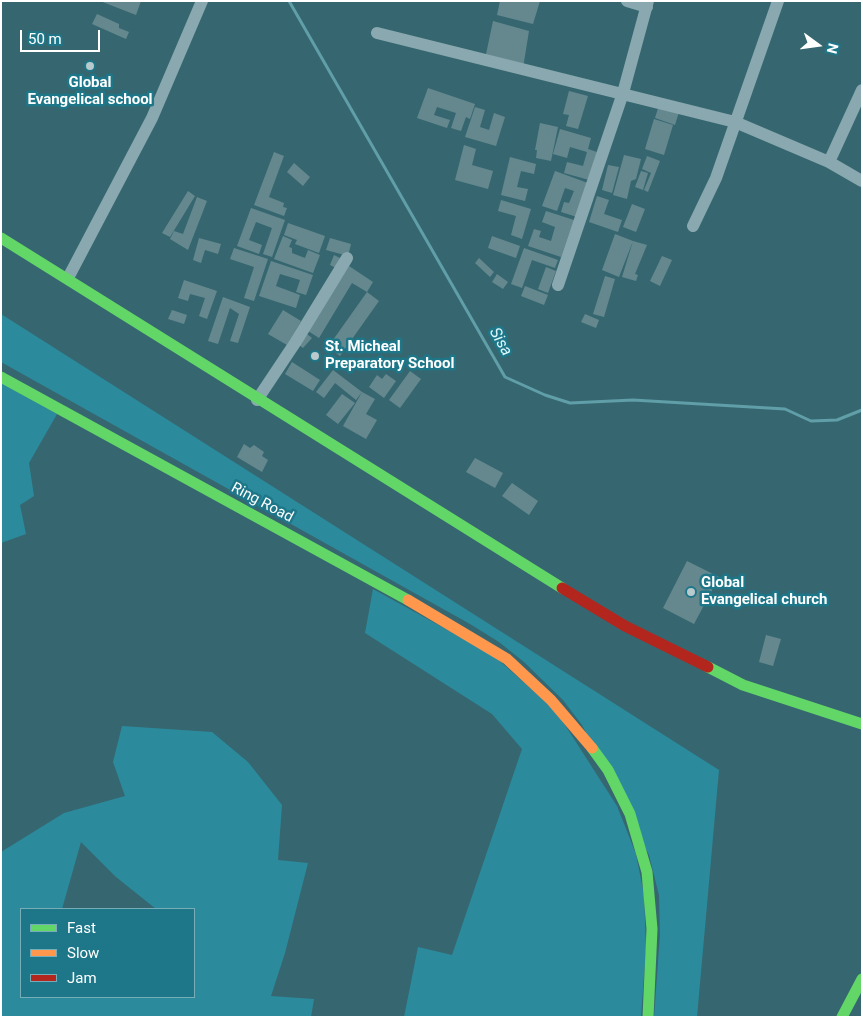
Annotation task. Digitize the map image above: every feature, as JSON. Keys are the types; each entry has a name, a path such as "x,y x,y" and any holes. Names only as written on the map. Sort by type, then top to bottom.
{"street":[{"path":"68,278 144,134 202,1"},
{"path":"558,285 623,93 648,4 627,1"},
{"path":"693,226 716,178 778,1"},
{"path":"377,33 736,122 829,162 862,181"},
{"path":"829,162 862,90"},
{"path":"1,238 68,278 257,400 501,552 625,626 743,685 862,724"},
{"path":"257,400 295,343 347,258"},
{"name":"Ring Road","path":"1,377 359,572 507,659 551,700 578,730 608,770 630,814 647,872 652,929 648,1017"},
{"path":"842,1017 862,979"}],"shaded area":[{"path":"1,314 719,770 697,1017 654,1017 660,935 659,895 649,855 582,725 563,700 524,662 499,642 470,624 1,362"},
{"path":"1,383 57,414 29,463 34,496 20,505 26,534 1,543"},
{"path":"373,589 493,655 556,711 617,806 636,854 644,895 646,948 641,1017 404,1017 418,947 452,955 522,749 492,714 365,633"},
{"path":"122,726 212,732 248,762 282,805 278,860 308,863 285,953 271,996 314,999 311,1017 1,1017 1,852 64,813 125,796 113,762"}],"building":[{"path":"100,1 141,1 136,15"},
{"path":"500,1 540,1 533,24 497,15"},
{"path":"97,14 119,24 119,28 129,32 126,39 92,24"},
{"path":"493,21 529,31 523,68 485,59"},
{"path":"428,88 475,104 470,119 466,117 461,131 451,128 456,113 437,107 434,115 450,120 447,128 417,118"},
{"path":"569,91 588,96 578,129 566,126 569,115 563,114"},
{"path":"659,105 679,112 675,125 655,118"},
{"path":"475,107 485,110 480,127 489,130 494,113 505,117 496,146 465,137"},
{"path":"654,119 673,125 664,155 645,149"},
{"path":"540,123 558,127 551,161 536,158 537,150 535,150"},
{"path":"560,129 591,138 588,149 597,152 589,180 564,173 567,162 583,166 587,152 570,147 567,158 553,154"},
{"path":"464,145 476,149 472,165 493,171 488,189 455,180"},
{"path":"274,152 284,156 269,197 284,203 283,207 287,208 284,216 254,205"},
{"path":"624,155 641,159 636,179 631,181 627,199 613,195"},
{"path":"647,156 660,161 648,192 644,190 651,173 642,169"},
{"path":"510,157 536,164 534,174 521,171 517,187 528,189 525,201 501,195"},
{"path":"294,163 310,177 303,186 287,172"},
{"path":"608,165 619,167 612,193 602,190"},
{"path":"555,171 588,183 577,217 561,212 564,202 569,203 574,191 565,188 557,211 542,206"},
{"path":"641,171 648,173 643,190 635,187"},
{"path":"188,191 195,196 170,237 162,233"},
{"path":"597,196 609,200 604,214 622,220 618,232 589,222"},
{"path":"197,197 207,201 188,250 170,239 174,231 183,234"},
{"path":"501,200 531,209 522,239 511,235 516,216 498,211"},
{"path":"632,204 645,209 636,232 623,227"},
{"path":"251,208 285,220 272,257 263,254 272,228 256,222 249,240 262,245 259,254 237,246"},
{"path":"546,211 574,220 561,257 528,246 534,229 541,231 539,237 551,241 555,227 542,222"},
{"path":"288,223 325,236 319,253 295,244 297,240 284,235"},
{"path":"615,234 633,241 619,277 602,270"},
{"path":"283,236 292,240 289,247 292,248 292,253 305,258 308,250 320,255 313,273 274,259"},
{"path":"492,236 520,246 516,258 488,248"},
{"path":"199,238 221,244 218,254 205,250 201,263 193,260"},
{"path":"330,238 351,244 348,256 326,250"},
{"path":"633,241 647,245 635,274 638,275 636,281 622,277"},
{"path":"234,248 268,259 254,301 244,298 254,267 230,259"},
{"path":"524,248 558,260 555,268 532,260 522,288 511,284"},
{"path":"334,255 340,258 336,268 330,265"},
{"path":"662,256 672,260 660,286 650,281"},
{"path":"479,258 494,272 490,277 475,263"},
{"path":"271,261 313,275 306,295 296,292 300,280 280,274 276,286 300,295 296,308 259,296"},
{"path":"349,266 373,282 367,292 352,283 319,338 308,331"},
{"path":"546,267 556,271 548,293 538,289"},
{"path":"497,274 508,282 503,289 492,282"},
{"path":"605,276 615,279 604,317 593,314"},
{"path":"184,280 217,291 207,319 199,316 205,298 190,294 188,301 178,298"},
{"path":"525,286 548,295 544,305 521,296"},
{"path":"367,292 379,301 340,356 328,347"},
{"path":"223,297 250,307 238,343 230,341 239,314 230,308 218,344 208,341"},
{"path":"172,310 187,315 184,324 168,319"},
{"path":"283,310 301,321 287,345 268,334"},
{"path":"585,314 599,320 596,328 581,322"},
{"path":"307,334 312,338 303,348 299,345"},
{"path":"292,362 320,380 313,391 285,374"},
{"path":"333,370 362,392 356,400 335,383 324,398 316,392"},
{"path":"410,371 421,379 400,408 389,400"},
{"path":"386,374 396,381 384,398 369,387 377,375 382,379"},
{"path":"362,392 375,399 366,414 377,420 366,439 343,426"},
{"path":"342,394 355,403 338,424 326,415"},
{"path":"244,444 250,448 254,445 264,452 262,456 268,460 262,472 237,457"},
{"path":"475,458 503,473 495,488 466,472"},
{"path":"512,483 538,501 529,515 502,496"},
{"name":"Global Evangelical church","path":"687,561 719,577 694,624 663,608"},
{"path":"766,635 781,639 773,666 759,662"}],"waterway":[{"name":"Sisa","path":"289,1 505,377 545,395 570,403 633,400 785,409 811,421 837,420 862,410"}],"traffic: fast":[{"path":"1,238 562,588"},
{"path":"1,377 408,600"},
{"path":"708,667 743,685 862,724"},
{"path":"592,748 608,770 630,814 647,872 652,929 648,1017"},
{"path":"842,1017 862,979"}],"traffic: slow":[{"path":"408,600 507,659 551,700 592,748"}],"traffic: jam":[{"path":"562,588 625,626 708,667"}],"place":[{"name":"Global Evangelical school","path":"90,66"},
{"name":"St. Micheal Preparatory School","path":"315,356"},
{"name":"Global Evangelical church","path":"691,592"}]}
